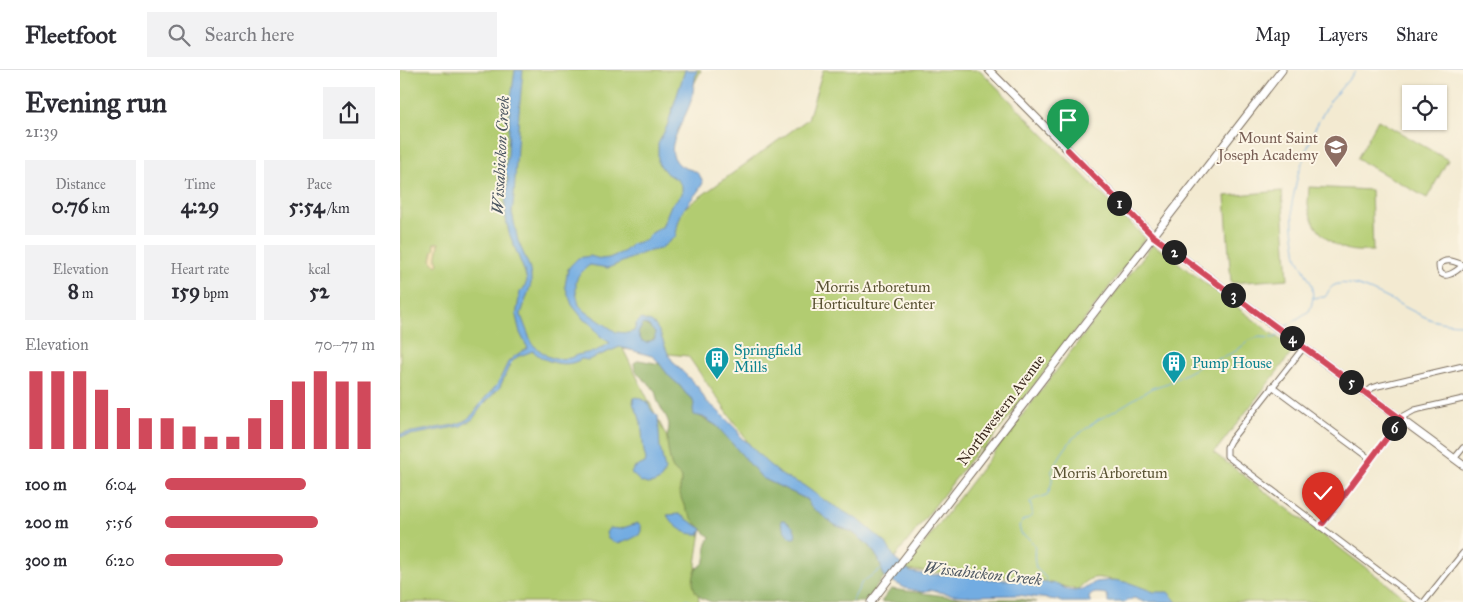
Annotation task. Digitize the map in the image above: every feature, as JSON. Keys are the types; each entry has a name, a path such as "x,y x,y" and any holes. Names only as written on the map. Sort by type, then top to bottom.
{"street":[{"path":"989,70 1153,236 1463,465"},
{"name":"Northwestern Avenue","path":"872,602 1282,70"},
{"path":"1304,347 1230,441 1226,451 1229,458 1422,602 1463,553"},
{"path":"1366,393 1378,386 1463,366"},
{"path":"1272,386 1370,459"},
{"path":"1320,527 1401,419 1415,410 1463,399"},
{"path":"1454,459 1463,448"}],"green space":[{"name":"Morris Arboretum Horticulture Center","path":"400,70 701,70 661,150 668,164 682,167 694,179 665,222 808,119 823,70 980,70 1145,238 1083,322 1066,341 967,472 982,449 980,447 880,577 768,471 688,356 623,349 704,512 696,564 699,602 400,602"},
{"path":"1378,120 1448,160 1427,198 1357,159"},
{"path":"1309,187 1371,190 1373,251 1349,250 1332,242 1320,232 1309,211"},
{"path":"1282,191 1288,279 1231,283 1225,196"},
{"name":"Morris Arboretum","path":"1153,244 1294,350 1214,453 1411,602 1161,602 1126,585 1097,578 1085,582 1077,590 1036,579 904,570"},
{"path":"643,324 656,334 654,339 646,343 641,340 638,333"},
{"path":"639,360 660,364 669,376 692,398 699,416 717,426 762,478 808,500 810,506 835,525 852,532 870,546 879,560 884,577 865,602 711,602 703,599 696,593 694,575 697,568 705,561 706,546 710,537 692,518 682,500 680,490 682,478 672,467 668,451 667,437 669,425 658,402 656,393 636,372 634,363"},
{"path":"891,589 969,599 1019,599 1037,602 881,602"}],"sand":[{"path":"434,243 439,243 438,264 436,266 431,260 435,249"}],"water":[{"path":"515,70 523,70 512,212 518,241 529,266 531,276 531,284 521,314 532,344 547,356 555,359 570,358 596,351 610,343 600,336 591,324 584,320 572,305 565,286 568,269 578,258 590,256 601,259 609,258 625,251 632,244 646,240 650,234 662,227 671,205 682,194 682,186 677,179 667,174 658,163 658,144 667,126 685,70 697,70 691,101 675,138 672,152 678,164 698,173 703,183 682,212 676,236 660,249 646,252 608,268 590,265 587,267 578,276 576,282 579,305 616,332 628,333 634,331 636,324 641,319 655,325 669,356 675,364 698,387 706,401 737,430 741,438 783,476 803,485 860,521 886,543 896,560 911,572 929,575 956,574 989,579 1041,582 1058,584 1068,590 1075,591 1088,587 1095,582 1114,580 1130,583 1154,592 1168,592 1177,602 1144,602 1134,598 1124,602 1108,602 1106,594 1098,593 1090,596 1091,602 1062,602 1018,595 969,596 930,590 922,592 905,588 884,577 879,560 870,546 852,532 835,525 810,506 808,500 762,478 717,426 703,417 694,415 692,398 669,376 656,359 652,356 620,347 588,360 581,359 569,364 549,361 533,351 517,357 510,364 500,387 482,406 473,419 461,426 400,437 400,434 454,425 465,421 497,385 508,362 528,348 520,333 516,316 520,292 527,281 509,233 506,219 505,204 508,179 505,171 508,154 510,105","holes":["643,324 648,325 655,333 655,339 646,343 641,340 638,333"]},
{"path":"637,397 647,402 652,411 658,416 660,447 665,469 660,480 654,483 647,484 641,482 631,473 634,468 645,463 646,459 641,421 633,403 634,398"},
{"path":"679,514 702,529 700,534 685,532 673,523 667,515"},
{"path":"781,520 784,520 793,528 796,532 795,538 791,538 786,532"},
{"path":"638,523 641,525 639,535 628,541 620,543 608,539 606,533 609,528 620,529"}],"waterway":[{"path":"1285,327 1309,311 1313,298 1312,285 1297,257 1293,228 1292,203 1298,174 1314,130 1330,101 1355,72"},
{"path":"1313,298 1325,297 1335,285 1348,284 1372,291 1432,320 1463,324"},
{"name":"Wissahickon Creek","path":"1048,584 1046,578 1036,568 1034,557 1035,545 1021,534 1019,526 1021,522 1031,516 1032,509 1030,503 1036,498 1048,494 1052,482 1052,470 1072,439 1099,419 1152,388 1168,383 1204,364 1224,357 1236,351 1250,340 1259,337 1275,338 1279,335"},
{"path":"852,602 862,582 882,569"},
{"path":"686,599 692,602"}],"place":[{"name":"Mount Saint Joseph Academy","path":"1336,168"},
{"name":"Springfield Mills","path":"717,380"},
{"name":"Pump House","path":"1174,384"}],"route":[{"path":"1068,150 1153,236 1401,419 1323,523"}]}
